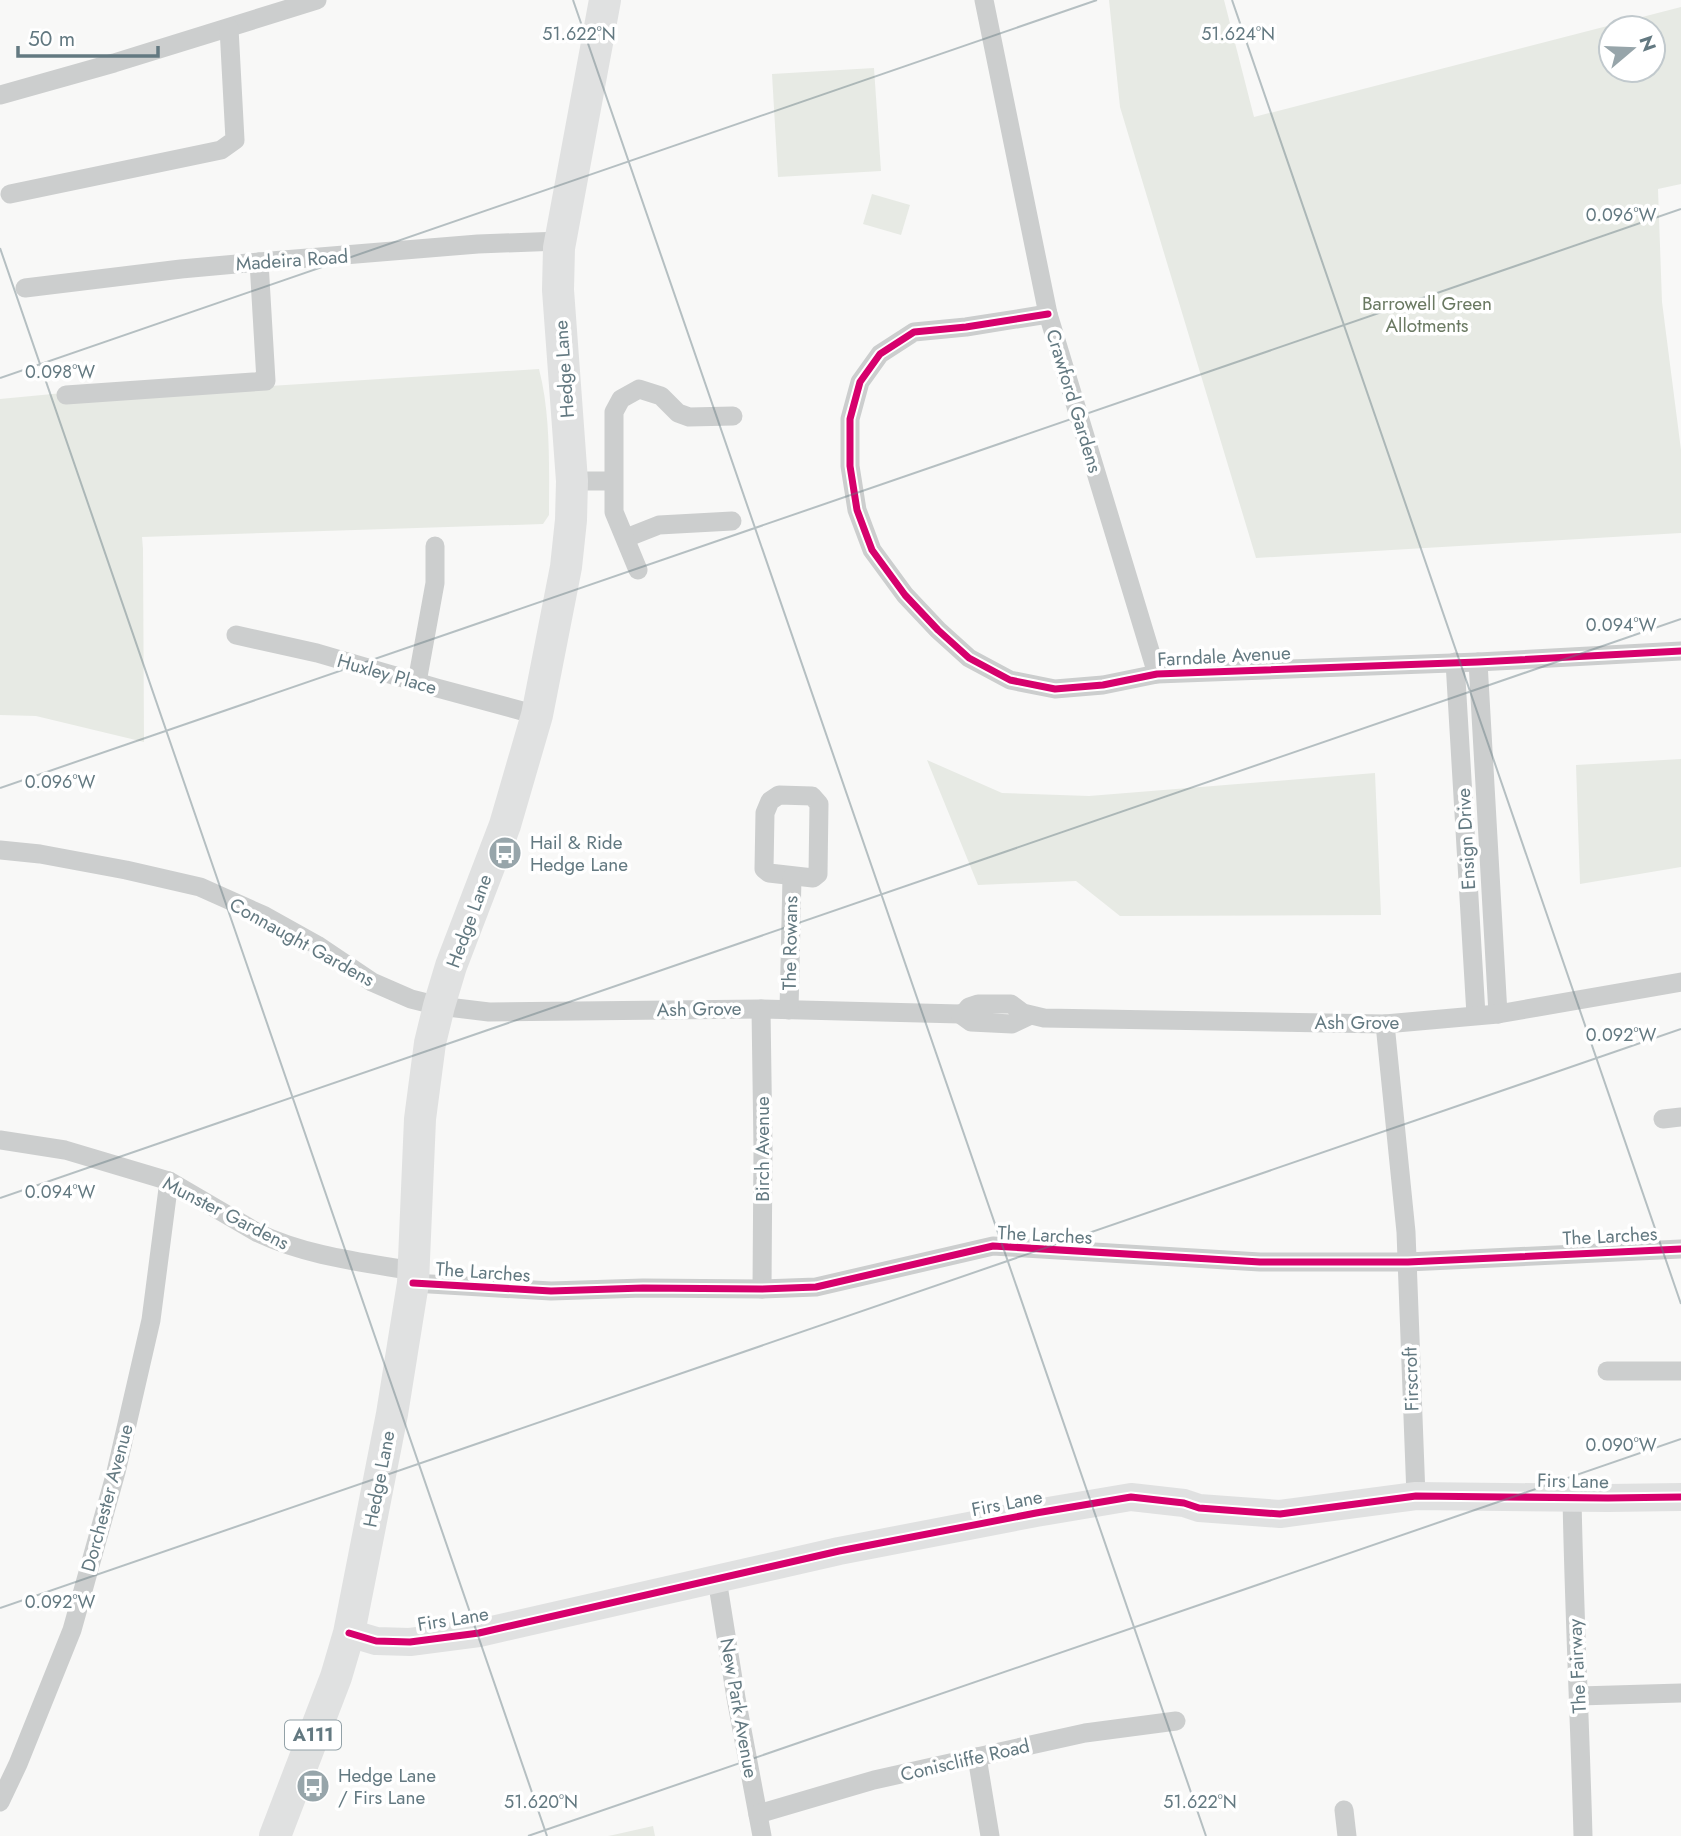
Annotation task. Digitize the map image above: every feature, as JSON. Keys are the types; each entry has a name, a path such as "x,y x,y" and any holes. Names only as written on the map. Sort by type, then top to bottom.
{"main road":[{"name":"Hedge Lane","path":"275,1836 336,1677 349,1633 392,1414 413,1277 420,1119 430,1044 452,966 505,825 537,715 566,567 572,481 558,290 560,242 605,0"}],"street":[{"path":"0,94 114,63 317,0"},
{"name":"Crawford Gardens","path":"984,0 1048,314 1157,674"},
{"path":"10,194 221,150 235,140 229,28"},
{"name":"Madeira Road","path":"24,288 259,262 478,244 560,242"},
{"path":"66,395 266,381 259,262"},
{"name":"Farndale Avenue","path":"1048,314 914,332 880,354 860,382 850,419 850,466 857,510 872,550 905,595 938,629 969,658 1010,680 1055,690 1103,685 1157,674 1681,651"},
{"path":"638,570 614,512 614,412 621,398 639,389 661,396 678,412 689,417 733,416"},
{"path":"572,481 613,481"},
{"path":"625,538 659,525 732,521"},
{"path":"417,682 435,583 435,546"},
{"name":"Huxley Place","path":"236,635 317,653 537,715"},
{"name":"Ensign Drive","path":"1455,662 1476,1015"},
{"name":"Ensign Drive","path":"1478,662 1498,1014"},
{"path":"779,795 812,796 819,804 820,814 818,874 813,877 792,877 769,873 764,869 765,813 770,801 779,795"},
{"name":"Connaught Gardens","path":"0,850 40,854 200,887 265,916 317,945 372,982 411,999 439,1006"},
{"name":"The Rowans","path":"789,1010 792,877"},
{"name":"Ash Grove","path":"439,1006 489,1012 761,1009 960,1014 971,1022 1013,1024 1031,1015 1044,1018 1385,1024 1498,1014 1681,982"},
{"name":"Birch Avenue","path":"761,1009 762,1289"},
{"name":"Firscroft","path":"1385,1024 1399,1147 1408,1262 1416,1496"},
{"name":"Munster Gardens","path":"0,1140 65,1150 169,1181 272,1239 312,1253 413,1277"},
{"name":"Dorchester Avenue","path":"0,1802 72,1630 116,1472 151,1320 169,1181"},
{"name":"The Larches","path":"413,1277 551,1292 643,1288 762,1289 816,1287 993,1247 1260,1262 1408,1262 1681,1249"},
{"path":"1681,1249 1681,1255"},
{"path":"1607,1371 1681,1371"},
{"name":"Firs Lane","path":"349,1633 376,1641 410,1642 479,1633 839,1552 1131,1497 1184,1503 1199,1508 1280,1514 1416,1496 1681,1497"},
{"name":"The Fairway","path":"1572,1497 1583,1836"},
{"name":"New Park Avenue","path":"717,1579 762,1836"},
{"path":"1579,1696 1681,1693"},
{"name":"Coniscliffe Road","path":"758,1814 874,1780 1084,1733 1176,1721"},
{"path":"977,1757 990,1836"},
{"path":"1344,1810 1347,1836"}],"green space":[{"name":"Barrowell Green Allotments","path":"1109,0 1224,0 1254,117 1597,29 1597,84 1667,84 1667,14 1654,14 1681,7 1681,184 1658,189 1662,302 1681,450 1681,533 1256,558 1120,107"},
{"path":"874,68 881,171 778,177 772,74"},
{"path":"872,194 910,205 901,235 863,224"},
{"path":"539,369 546,405 549,460 549,515 543,524 142,537 144,742 36,716 0,715 0,399 63,393 64,399"},
{"path":"1681,759 1681,867 1580,884 1576,765"},
{"path":"927,760 1002,793 1089,796 1375,773 1381,915 1120,916 1076,881 978,885"},
{"path":"653,1826 655,1836 608,1836 613,1835"}],"cycle path":[{"path":"1048,314 914,332 880,354 860,382 850,419 850,466 857,510 872,550 905,595 938,630 969,658 1010,680 1055,689 1103,685 1157,674 1681,651"},
{"path":"413,1283 551,1291 816,1287 993,1246 1260,1262 1408,1262 1681,1249"},
{"path":"349,1633 376,1641 410,1642 479,1633 839,1551 1131,1497 1184,1503 1199,1508 1280,1514 1416,1496 1681,1497"}],"place":[{"name":"Hail & Ride Hedge Lane","path":"505,853"},
{"name":"Hedge Lane / Firs Lane","path":"313,1786"}]}
